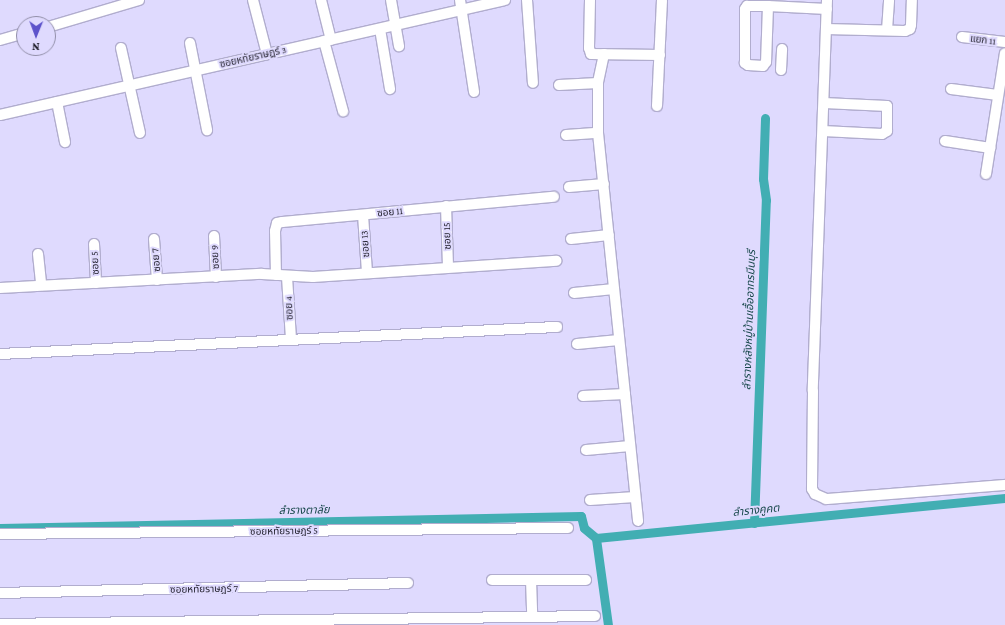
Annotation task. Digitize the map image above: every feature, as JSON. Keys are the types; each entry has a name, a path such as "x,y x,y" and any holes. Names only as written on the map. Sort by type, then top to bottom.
{"street":[{"path":"56,24 139,0"},
{"path":"253,0 267,54"},
{"path":"321,0 343,111"},
{"path":"391,0 399,46"},
{"path":"460,0 474,92"},
{"name":"ซอยหทัยราษฎร์ 3","path":"0,115 505,0"},
{"path":"527,0 533,83"},
{"path":"590,0 589,48 591,54 660,55"},
{"path":"657,106 662,0"},
{"path":"887,30 889,0"},
{"path":"826,29 905,31 910,29 912,0"},
{"path":"768,6 766,62 763,66 748,65 745,63 745,9 747,6 827,4 812,437 811,479 814,494 826,499 1005,486"},
{"path":"380,29 390,89"},
{"path":"0,40 16,36"},
{"name":"แยก 11","path":"962,37 1005,42"},
{"path":"190,43 207,130"},
{"path":"122,48 140,133"},
{"path":"766,62 781,67 782,49"},
{"path":"986,174 1005,52"},
{"path":"604,54 598,83 598,133 638,521"},
{"path":"559,85 598,83"},
{"path":"952,89 998,94"},
{"path":"57,102 65,142"},
{"path":"823,131 882,134 887,130 888,109 885,105 824,103"},
{"path":"566,135 598,133"},
{"path":"945,141 990,148"},
{"path":"569,187 604,184"},
{"name":"ซอย 11","path":"276,275 277,223 554,197"},
{"name":"ซอย 15","path":"446,206 448,267"},
{"name":"ซอย 13","path":"363,215 367,272"},
{"path":"571,239 609,235"},
{"name":"ซอย 9","path":"214,236 216,278"},
{"name":"ซอย 7","path":"154,239 157,280"},
{"name":"ซอย 5","path":"94,244 96,283"},
{"path":"38,254 41,285"},
{"path":"0,288 276,275 287,277 313,277 367,272 556,261"},
{"name":"ซอย 4","path":"287,277 291,339"},
{"path":"574,293 614,289"},
{"path":"0,354 557,327"},
{"path":"577,344 620,340"},
{"path":"583,396 625,394"},
{"path":"586,450 630,446"},
{"path":"590,500 636,497"},
{"name":"ซอยหทัยราษฎร์ 5","path":"0,534 568,528"},
{"path":"492,580 586,580"},
{"path":"531,580 532,617"},
{"name":"ซอยหทัยราษฎร์ 7","path":"0,593 408,583"},
{"path":"0,624 595,616"}],"waterway":[{"name":"ลำรางหลังหมู่บ้านเอื้ออาทรมีนบุรี","path":"754,523 766,200 763,179 765,118"},
{"name":"ลำรางคูคต","path":"608,625 596,538 1005,498"},
{"name":"ลำรางตาลัย","path":"0,528 581,516 584,528 596,538"}]}
